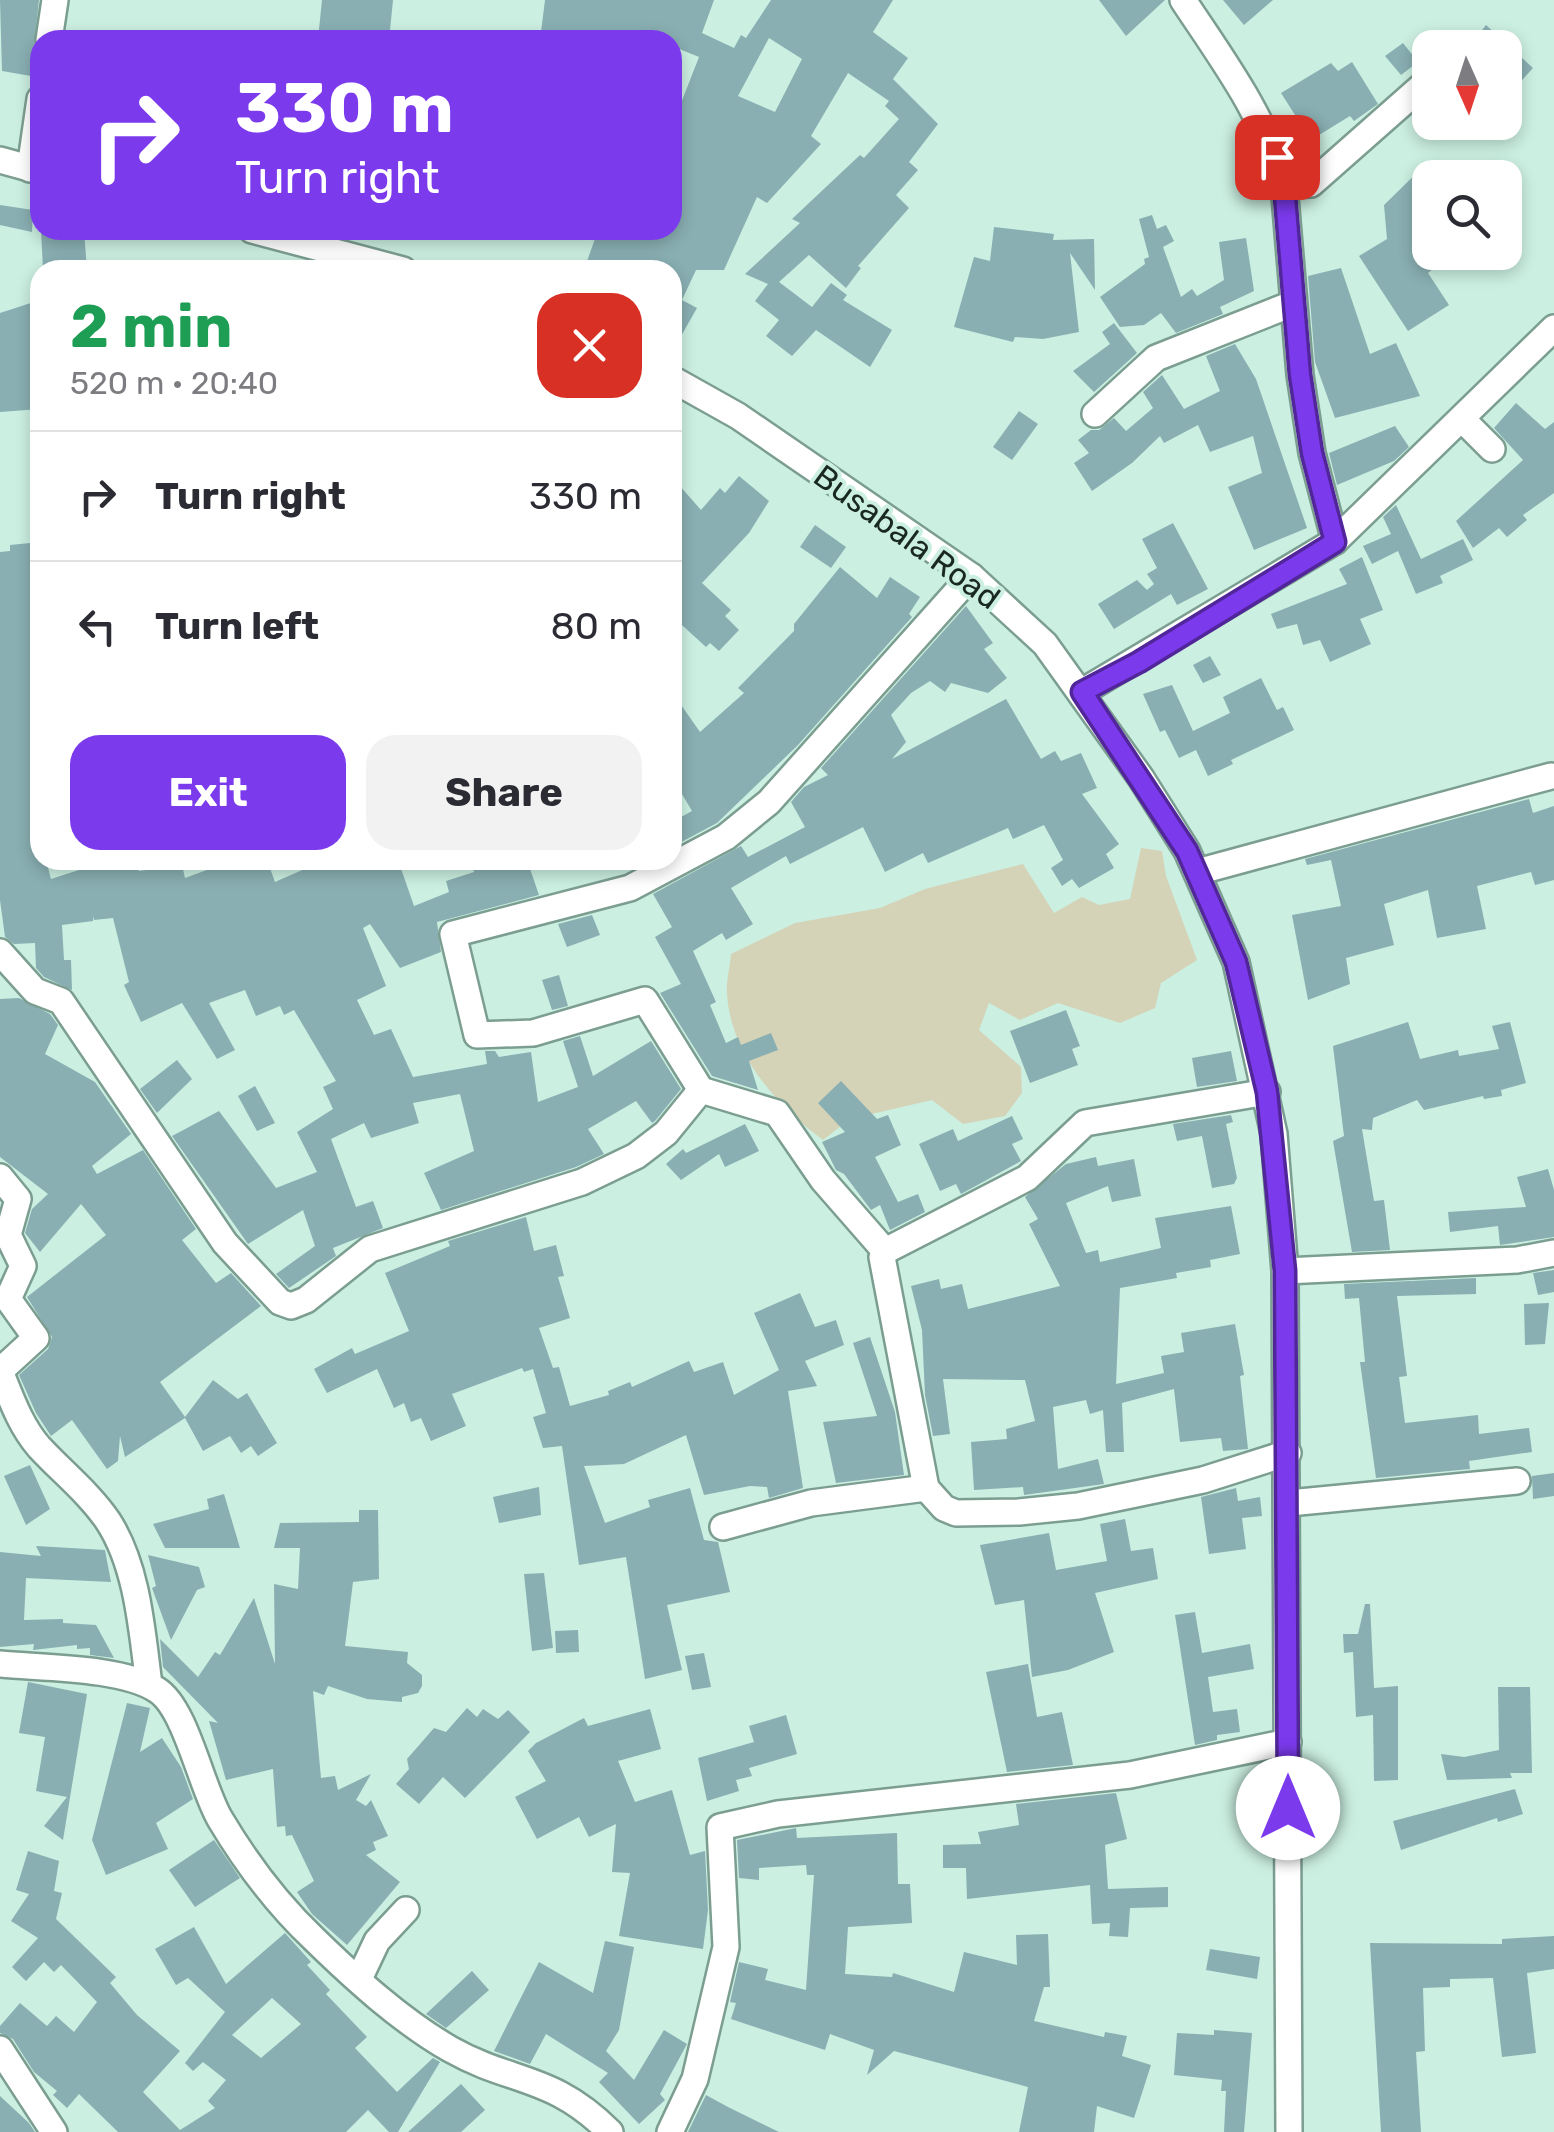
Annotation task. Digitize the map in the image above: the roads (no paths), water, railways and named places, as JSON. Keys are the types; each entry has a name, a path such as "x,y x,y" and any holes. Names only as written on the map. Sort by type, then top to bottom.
{"street":[{"path":"50,30 55,0"},
{"path":"1183,0 1248,98 1277,157 1284,185 1292,304 1312,453 1335,542"},
{"path":"1284,185 1310,184 1412,95"},
{"path":"0,160 30,169"},
{"path":"290,240 365,260"},
{"path":"1095,414 1156,358 1292,304"},
{"path":"1082,692 1139,662 1335,542 1546,334 1554,361"},
{"name":"Busabala Road","path":"682,385 738,416 972,576 1045,644 1141,778 1197,872 1236,962 1267,1092 1285,1271 1289,2132"},
{"path":"1463,420 1492,449"},
{"path":"682,860 726,837 769,802 972,576"},
{"path":"1197,872 1551,776"},
{"path":"664,870 630,888 453,934 477,1035 534,1032 645,1000 701,1090 776,1113 823,1180 886,1251"},
{"path":"0,952 35,991 60,1001 225,1243 280,1302 291,1306 306,1300 370,1248 582,1182 636,1156 666,1133 701,1090"},
{"path":"1267,1092 1085,1123 1027,1178 886,1251 882,1258 926,1488 944,1508 956,1513 1078,1506 1203,1480 1288,1453"},
{"path":"0,1178 18,1198 8,1234 23,1266 8,1299 36,1338 0,1371 18,1416 36,1444 106,1518 118,1539 140,1615 149,1685"},
{"path":"1285,1271 1517,1260 1554,1253"},
{"path":"1289,1502 1517,1481"},
{"path":"723,1527 811,1503 926,1488"},
{"path":"0,1664 149,1685 161,1692 173,1709 218,1816 250,1865 312,1938 410,2022 453,2051 580,2102 610,2132"},
{"path":"670,2132 695,2079 726,1946 720,1827 778,1814 1130,1775 1288,1742"},
{"path":"360,1979 377,1940 406,1910"},
{"path":"0,2049 54,2132"}]}
